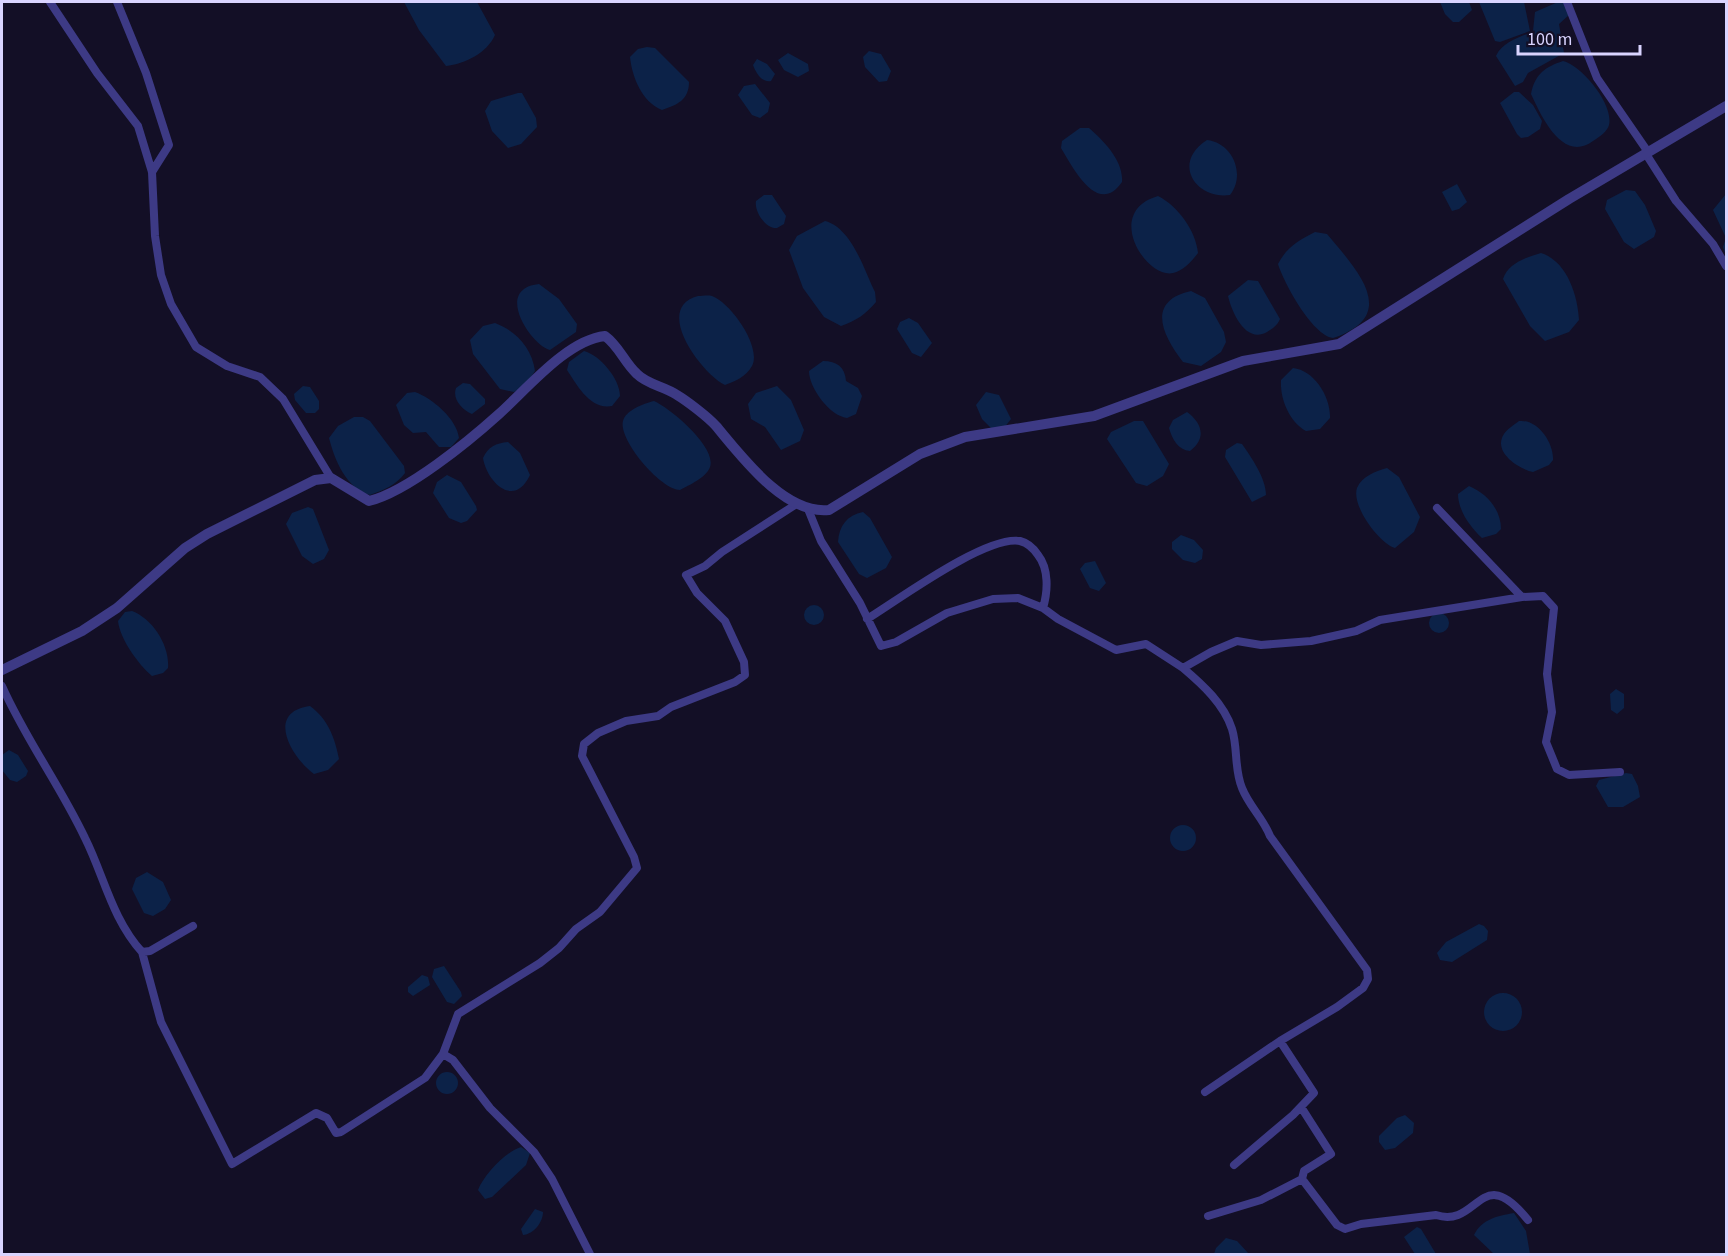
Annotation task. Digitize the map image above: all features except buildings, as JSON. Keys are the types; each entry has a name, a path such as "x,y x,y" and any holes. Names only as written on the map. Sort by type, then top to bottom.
{"street":[{"path":"50,2 97,73 138,126 152,172 155,236 161,274 171,304 196,347 227,366 260,377 283,399 332,478 369,501 378,499 421,475 497,417 576,346 592,338 605,336 613,341 639,376 678,395 708,419 745,462 795,505 817,511 829,510 920,454 965,437 1094,416 1243,361 1339,344 1569,199 1726,106"},
{"path":"117,2 146,73 169,145 152,172"},
{"path":"1567,2 1597,78 1676,201 1713,244 1726,267"},
{"path":"2,670 82,631 99,620 117,608 185,548 207,534 315,480 332,478"},
{"path":"2,686 32,747 60,787 86,839 117,914 142,952 161,1022 232,1164 316,1113 327,1118 336,1133 341,1132 425,1078 443,1054 458,1014 540,963 559,948 576,929 600,912 637,868 634,857 582,756 584,744 589,738 626,721 658,716 671,707 735,682 745,675 744,662 725,621 697,593 686,575 705,566 722,552 795,505"},
{"path":"808,508 821,541 878,642 886,646 947,613 993,599 1018,598 1043,608 1058,619 1116,650 1146,644 1183,668 1217,700 1232,730 1235,765 1248,802 1258,813 1270,836 1367,970 1368,979 1363,988 1337,1007 1280,1041 1205,1092"},
{"path":"1437,508 1522,597"},
{"path":"867,619 961,560 987,547 1020,541 1032,547 1042,561 1046,580 1043,608"},
{"path":"1183,668 1237,641 1261,645 1311,641 1356,631 1380,620 1522,597 1543,596 1554,608 1547,674 1552,712 1546,742 1552,762 1557,769 1569,775 1620,772"},
{"path":"142,952 150,951 193,926"},
{"path":"1234,1165 1302,1107 1314,1093 1280,1041"},
{"path":"443,1054 453,1060 490,1108 534,1152 552,1179 590,1254"},
{"path":"1208,1216 1262,1200 1302,1179 1304,1172 1331,1154 1302,1107"},
{"path":"1302,1179 1337,1225 1345,1229 1361,1224 1436,1215 1447,1218 1461,1214 1492,1195 1501,1195 1514,1202 1528,1220"}],"water":[{"path":"404,2 477,2 495,35 487,47 475,57 446,66 419,30"},
{"path":"1440,2 1469,2 1472,10 1459,22 1453,22 1445,14"},
{"path":"1479,2 1524,2 1530,31 1500,42 1495,41"},
{"path":"1558,2 1564,3 1569,15 1559,24 1564,53 1528,73 1523,82 1515,86 1496,56 1507,43 1533,31 1535,12"},
{"path":"655,48 689,82 687,93 681,101 662,110 649,101 639,88 631,65 630,57 638,49"},
{"path":"869,51 881,54 891,71 887,81 879,82 865,67 863,57"},
{"path":"788,53 808,64 809,71 798,77 784,70 778,60"},
{"path":"757,59 767,64 775,74 771,81 762,79 758,74 753,65"},
{"path":"1563,61 1587,77 1601,97 1609,116 1609,125 1605,132 1582,146 1572,146 1555,135 1541,115 1531,94 1538,76 1551,66"},
{"path":"755,84 770,103 768,112 760,118 752,115 738,95 744,86"},
{"path":"1514,92 1519,92 1533,105 1542,121 1540,129 1528,137 1521,138 1517,134 1500,103"},
{"path":"522,93 536,118 537,127 521,144 508,148 492,131 485,111 491,101"},
{"path":"1080,128 1089,128 1106,145 1120,166 1122,182 1113,191 1104,194 1095,192 1087,186 1061,148 1062,141"},
{"path":"1207,140 1224,147 1234,161 1237,178 1230,195 1207,192 1192,178 1189,169 1191,159 1196,149"},
{"path":"1457,184 1467,202 1459,209 1452,211 1442,192"},
{"path":"1626,190 1635,191 1645,205 1656,231 1654,237 1634,249 1624,242 1605,209 1607,200"},
{"path":"1726,194 1726,238 1713,210"},
{"path":"764,195 772,195 786,216 784,224 777,228 765,223 757,210 756,201"},
{"path":"1158,196 1172,206 1185,220 1197,245 1196,256 1184,268 1173,273 1162,272 1152,266 1135,243 1131,229 1133,216 1142,204"},
{"path":"825,221 843,232 850,241 875,292 876,302 868,310 841,326 824,317 803,288 789,250 797,236"},
{"path":"1315,232 1327,234 1360,276 1367,290 1369,304 1365,317 1354,328 1333,338 1316,328 1308,318 1286,283 1278,264 1294,245"},
{"path":"1726,238 1726,255 1723,247"},
{"path":"1541,253 1558,263 1564,271 1573,290 1579,320 1569,332 1545,341 1530,326 1503,279 1505,273 1514,265"},
{"path":"1248,280 1258,281 1280,319 1273,328 1259,335 1253,334 1241,325 1228,296"},
{"path":"539,284 559,299 577,324 576,332 550,350 534,339 521,318 517,306 518,296 525,288"},
{"path":"1191,291 1205,298 1224,332 1226,342 1221,352 1201,366 1183,362 1169,341 1162,320 1163,311 1168,303 1177,296"},
{"path":"698,296 712,296 728,307 743,326 753,348 754,358 750,370 725,385 715,379 694,355 680,327 680,313 685,303"},
{"path":"909,318 918,323 932,343 921,357 912,353 897,329 900,322"},
{"path":"495,323 503,326 522,341 533,363 535,371 525,386 514,392 500,389 473,354 470,340 483,326"},
{"path":"584,351 596,357 617,382 620,396 612,406 597,404 591,400 567,370 569,362"},
{"path":"823,361 839,366 844,372 846,381 858,388 862,396 856,414 847,418 840,416 828,407 817,393 809,371"},
{"path":"1293,368 1301,370 1314,379 1328,402 1330,418 1320,429 1306,431 1300,427 1287,409 1282,395 1281,380"},
{"path":"463,383 470,384 485,399 485,404 472,414 461,407 455,396 456,388"},
{"path":"303,386 310,387 319,401 319,409 315,413 306,413 295,400 294,394"},
{"path":"777,386 791,400 804,430 800,441 781,450 765,427 751,419 748,404 756,393"},
{"path":"415,392 436,404 454,424 459,438 451,447 439,447 426,432 413,433 404,425 396,405 407,393"},
{"path":"986,392 999,395 1011,419 1004,428 993,430 982,419 976,405"},
{"path":"654,401 691,429 700,439 710,459 710,467 705,475 680,490 662,482 642,463 627,440 623,429 623,421 631,411"},
{"path":"1187,412 1196,421 1200,431 1199,441 1190,451 1182,449 1176,443 1169,428 1173,420"},
{"path":"354,417 363,417 370,421 404,466 405,473 398,481 370,495 348,480 338,464 329,438 338,426"},
{"path":"1134,421 1143,421 1169,464 1163,476 1147,486 1136,483 1107,439 1111,432"},
{"path":"1519,421 1526,421 1544,433 1553,453 1553,460 1549,465 1533,472 1521,467 1504,453 1501,441 1504,434"},
{"path":"508,442 520,453 530,475 524,485 509,491 495,483 483,458 493,446"},
{"path":"1237,443 1242,444 1254,461 1265,488 1266,495 1252,502 1225,457 1226,450"},
{"path":"1387,468 1399,477 1420,517 1414,532 1395,548 1382,539 1368,523 1362,514 1356,496 1357,488 1362,480 1374,472"},
{"path":"447,475 461,482 476,506 477,510 467,521 461,523 449,518 433,493 437,482"},
{"path":"1469,486 1487,497 1495,508 1501,529 1496,534 1482,538 1466,518 1460,506 1458,494"},
{"path":"308,507 313,509 329,550 324,559 313,564 302,556 286,524 292,513"},
{"path":"863,512 870,518 892,557 886,568 867,578 859,574 838,542 845,522 857,513"},
{"path":"1181,535 1194,540 1203,550 1202,559 1195,563 1183,560 1172,549 1172,542"},
{"path":"1095,561 1106,583 1099,591 1090,588 1080,569 1085,563"},
{"path":"810,605 818,605 824,611 824,619 818,625 810,625 804,619 804,611"},
{"path":"132,611 147,620 163,642 168,668 163,673 152,676 141,665 126,643 118,621 125,612"},
{"path":"1439,613 1446,616 1449,623 1446,630 1439,633 1432,630 1429,623 1432,616"},
{"path":"1616,689 1624,694 1624,708 1617,714 1611,710 1610,694"},
{"path":"310,706 322,717 330,730 339,759 328,770 314,774 297,757 291,747 285,726 288,717 296,710"},
{"path":"9,750 18,755 28,771 26,776 17,782 10,780 2,770 2,755"},
{"path":"1626,773 1632,774 1640,797 1623,807 1608,807 1596,786 1599,780"},
{"path":"1183,825 1192,829 1196,838 1192,847 1183,851 1174,847 1170,838 1174,829"},
{"path":"147,872 163,882 171,900 165,909 153,916 144,913 132,889 136,878"},
{"path":"1479,924 1488,931 1487,940 1452,962 1440,960 1437,953 1446,942"},
{"path":"444,966 461,992 462,996 454,1004 447,1002 432,977 434,969"},
{"path":"422,975 428,977 430,985 413,996 408,992 408,987"},
{"path":"1503,993 1516,999 1522,1012 1516,1025 1503,1031 1490,1025 1484,1012 1490,999"},
{"path":"447,1072 455,1075 458,1083 455,1091 447,1094 439,1091 436,1083 439,1075"},
{"path":"1405,1115 1414,1123 1413,1133 1395,1148 1385,1150 1379,1142 1379,1136 1397,1118"},
{"path":"521,1147 530,1153 526,1165 492,1197 485,1199 478,1190 485,1178 502,1159"},
{"path":"535,1209 543,1212 541,1220 534,1230 523,1235 521,1229"},
{"path":"1514,1213 1526,1231 1530,1254 1494,1254 1474,1235 1486,1222"},
{"path":"1417,1227 1421,1229 1436,1254 1415,1254 1404,1237"},
{"path":"1226,1238 1237,1241 1249,1254 1214,1254 1216,1248"}]}
